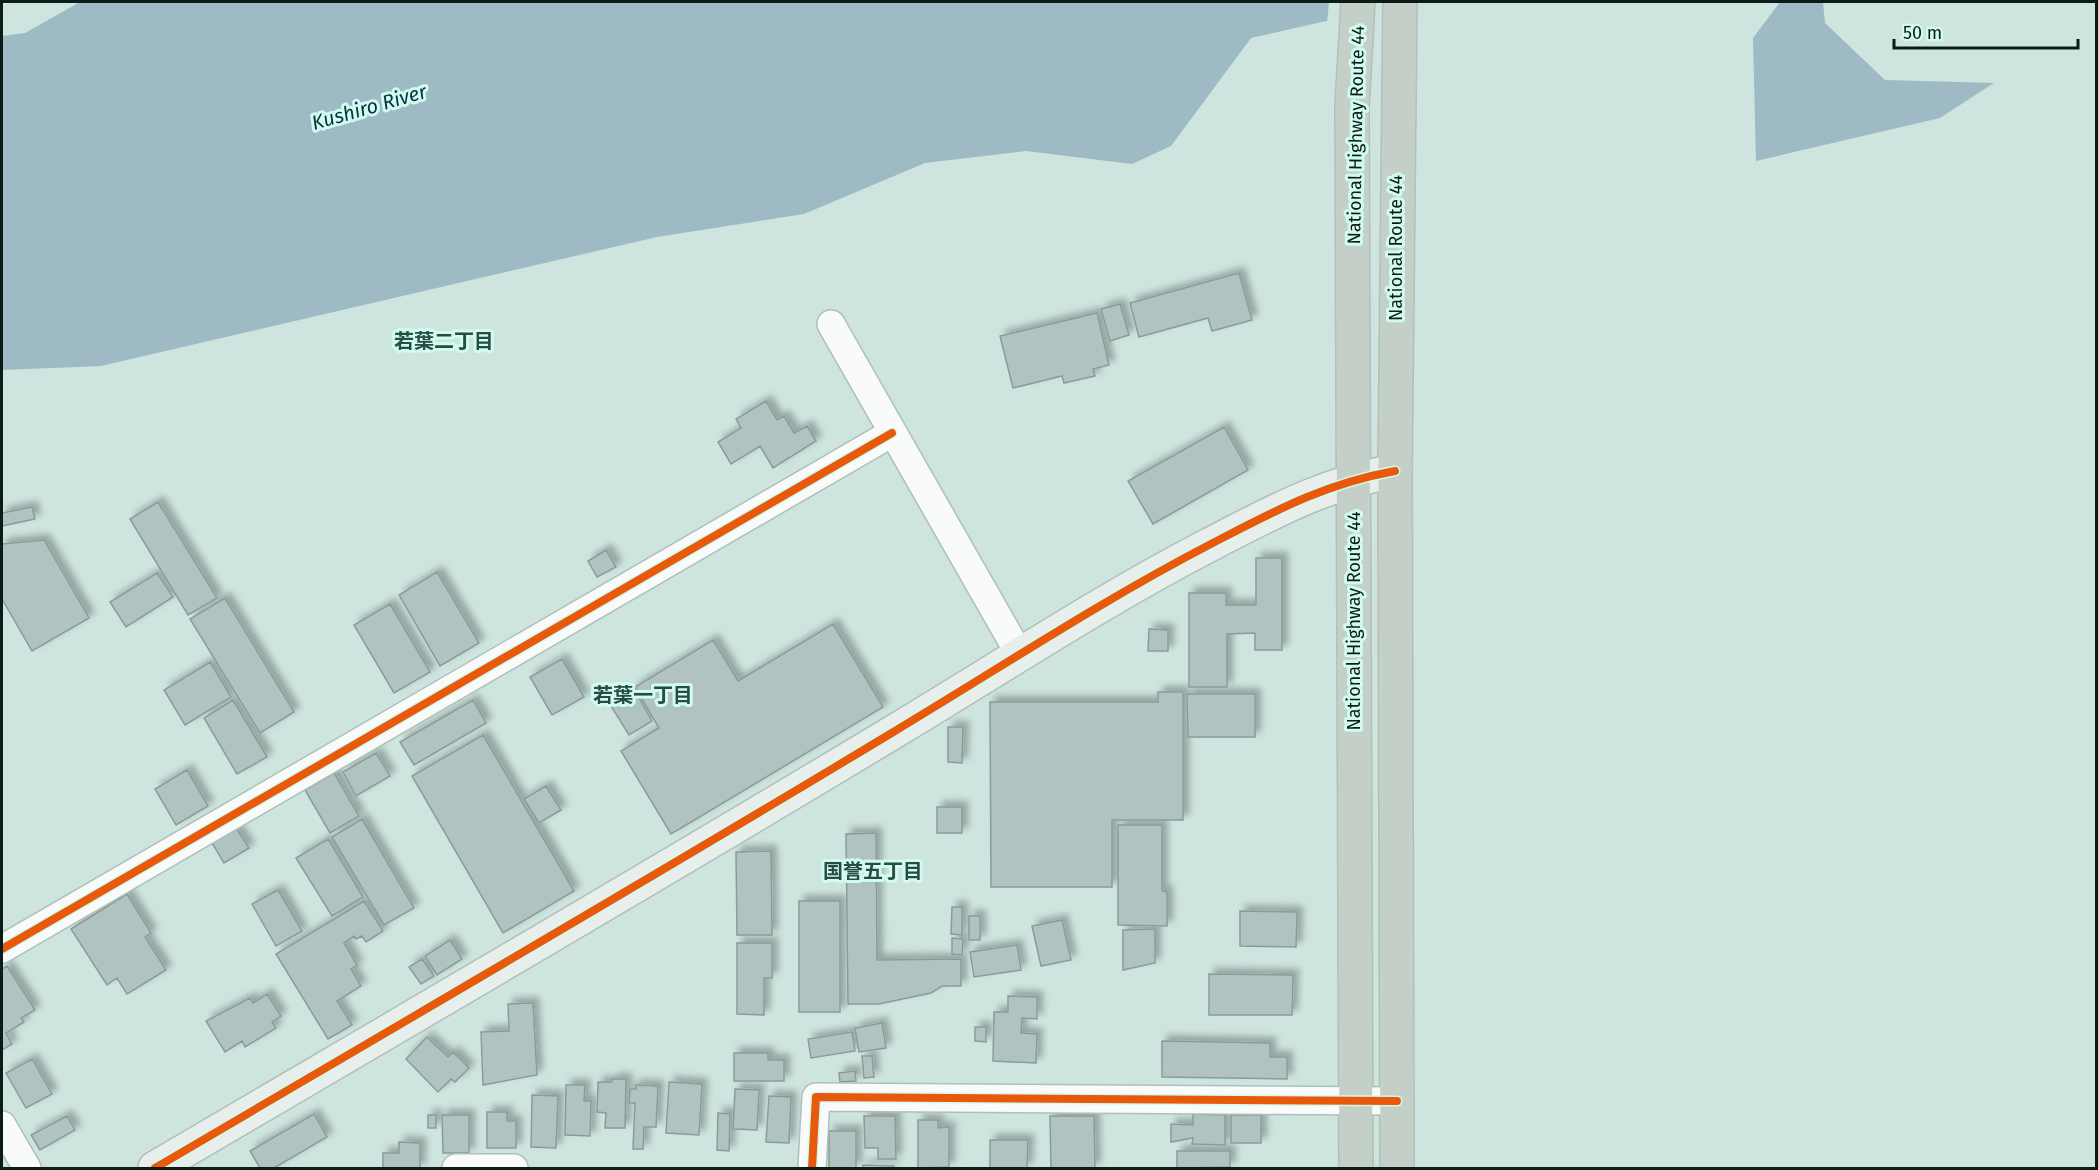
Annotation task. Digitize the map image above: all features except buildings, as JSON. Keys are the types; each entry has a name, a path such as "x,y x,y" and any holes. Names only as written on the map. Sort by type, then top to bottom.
{"highway":[{"name":"National Highway Route 44","path":"1356,1168 1353,106 1358,2"},
{"name":"National Route 44","path":"1395,471 1399,13"},
{"path":"1395,471 1398,1168"}],"street":[{"path":"831,324 1020,655"},
{"path":"2,949 892,433"},
{"path":"155,1168 1020,655 1137,582 1285,506 1354,479 1395,471"},
{"path":"812,1168 816,1097 1397,1101"},
{"path":"2,1125 27,1168"},
{"path":"456,1168 514,1168"}],"water":[{"name":"Kushiro River","path":"80,2 1409,2 1251,38 1171,146 1132,164 1026,151 925,163 804,214 657,237 101,366 2,370 2,36 25,33"},
{"path":"1780,2 1823,2 1825,23 1885,80 1994,83 1940,118 1756,161 1753,38"}],"pier":[{"path":"1329,2 1412,2 1327,23"}],"cycle path":[{"path":"2,949 892,433"},
{"path":"155,1168 526,951 1169,566 1299,500 1345,483 1395,471"},
{"path":"812,1168 816,1097 1397,1101"}],"district":[{"name":"若葉二丁目","path":"444,341"},
{"name":"若葉一丁目","path":"643,695"},
{"name":"国誉五丁目","path":"873,871"}]}
